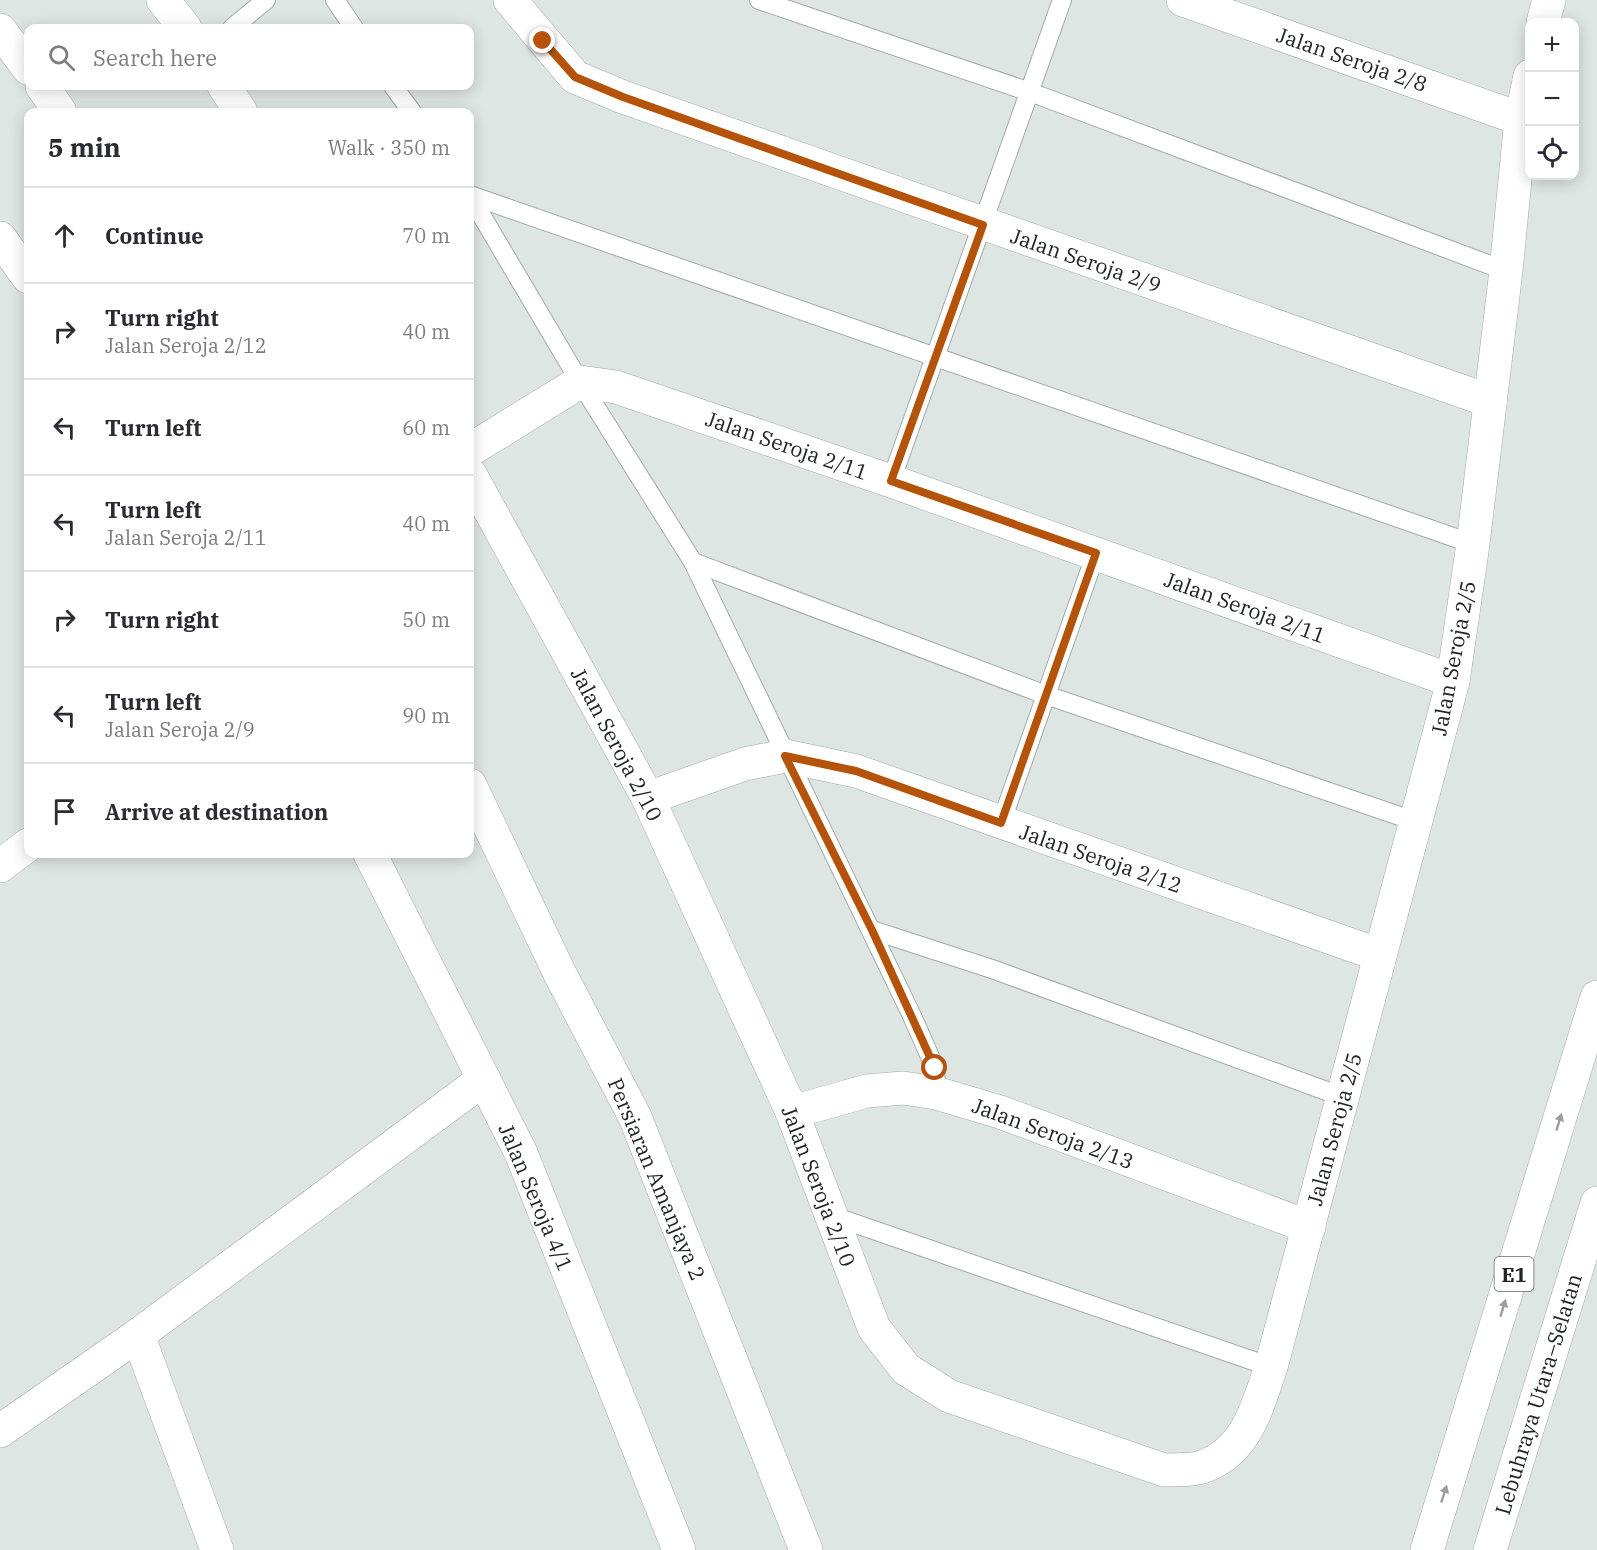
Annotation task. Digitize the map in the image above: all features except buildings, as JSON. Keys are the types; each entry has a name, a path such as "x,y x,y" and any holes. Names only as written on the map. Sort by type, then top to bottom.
{"main road":[{"path":"163,0 182,24"},
{"name":"Jalan Seroja 2/9","path":"510,0 575,77 623,97 1490,401"},
{"name":"Jalan Seroja 2/8","path":"1183,0 1521,119"},
{"path":"1544,18 1549,0"},
{"path":"0,30 24,63"},
{"path":"45,90 57,108"},
{"path":"227,90 239,108"},
{"name":"Jalan Seroja 2/5","path":"1309,1227 1453,681 1473,544 1525,100"},
{"path":"0,238 17,278"},
{"path":"474,448 580,382"},
{"name":"Jalan Seroja 2/11","path":"580,382 616,387 891,481 1453,681"},
{"name":"Jalan Seroja 2/10","path":"474,481 648,798 792,1112 874,1328 906,1369 949,1396 1007,1418 1164,1470 1202,1467 1236,1448 1256,1409 1272,1367 1309,1227"},
{"name":"Jalan Seroja 2/12","path":"648,798 745,764 785,756 856,771 1380,955"},
{"name":"Persiaran Amanjaya 2","path":"474,793 560,974 635,1117 806,1550"},
{"path":"0,866 24,848"},
{"name":"Jalan Seroja 4/1","path":"372,858 521,1153 679,1550"},
{"name":"E1","path":"1427,1550 1597,997"},
{"path":"0,1431 138,1335 484,1079"},
{"name":"Jalan Seroja 2/13","path":"792,1112 867,1091 903,1088 936,1094 1000,1112 1309,1227"},
{"name":"Lebuhraya Utara–Selatan","path":"1490,1550 1597,1203"},
{"path":"138,1335 217,1550"}],"lane":[{"path":"237,24 266,0"},
{"path":"335,0 351,24"},
{"path":"759,0 1030,92 1506,271"},
{"path":"891,481 1062,0"},
{"path":"396,90 408,108"},
{"path":"474,196 1473,544"},
{"path":"474,202 580,382 693,562 785,756 872,930 935,1068 936,1094"},
{"path":"1001,823 1096,553"},
{"path":"693,562 1046,695 1417,822"},
{"path":"872,930 992,969 1342,1097"},
{"path":"830,1215 1272,1367"}],"route":[{"path":"543,41 575,77 623,97 983,225 891,481 1096,553 1001,823 856,771 785,756 872,930 935,1068"}]}
